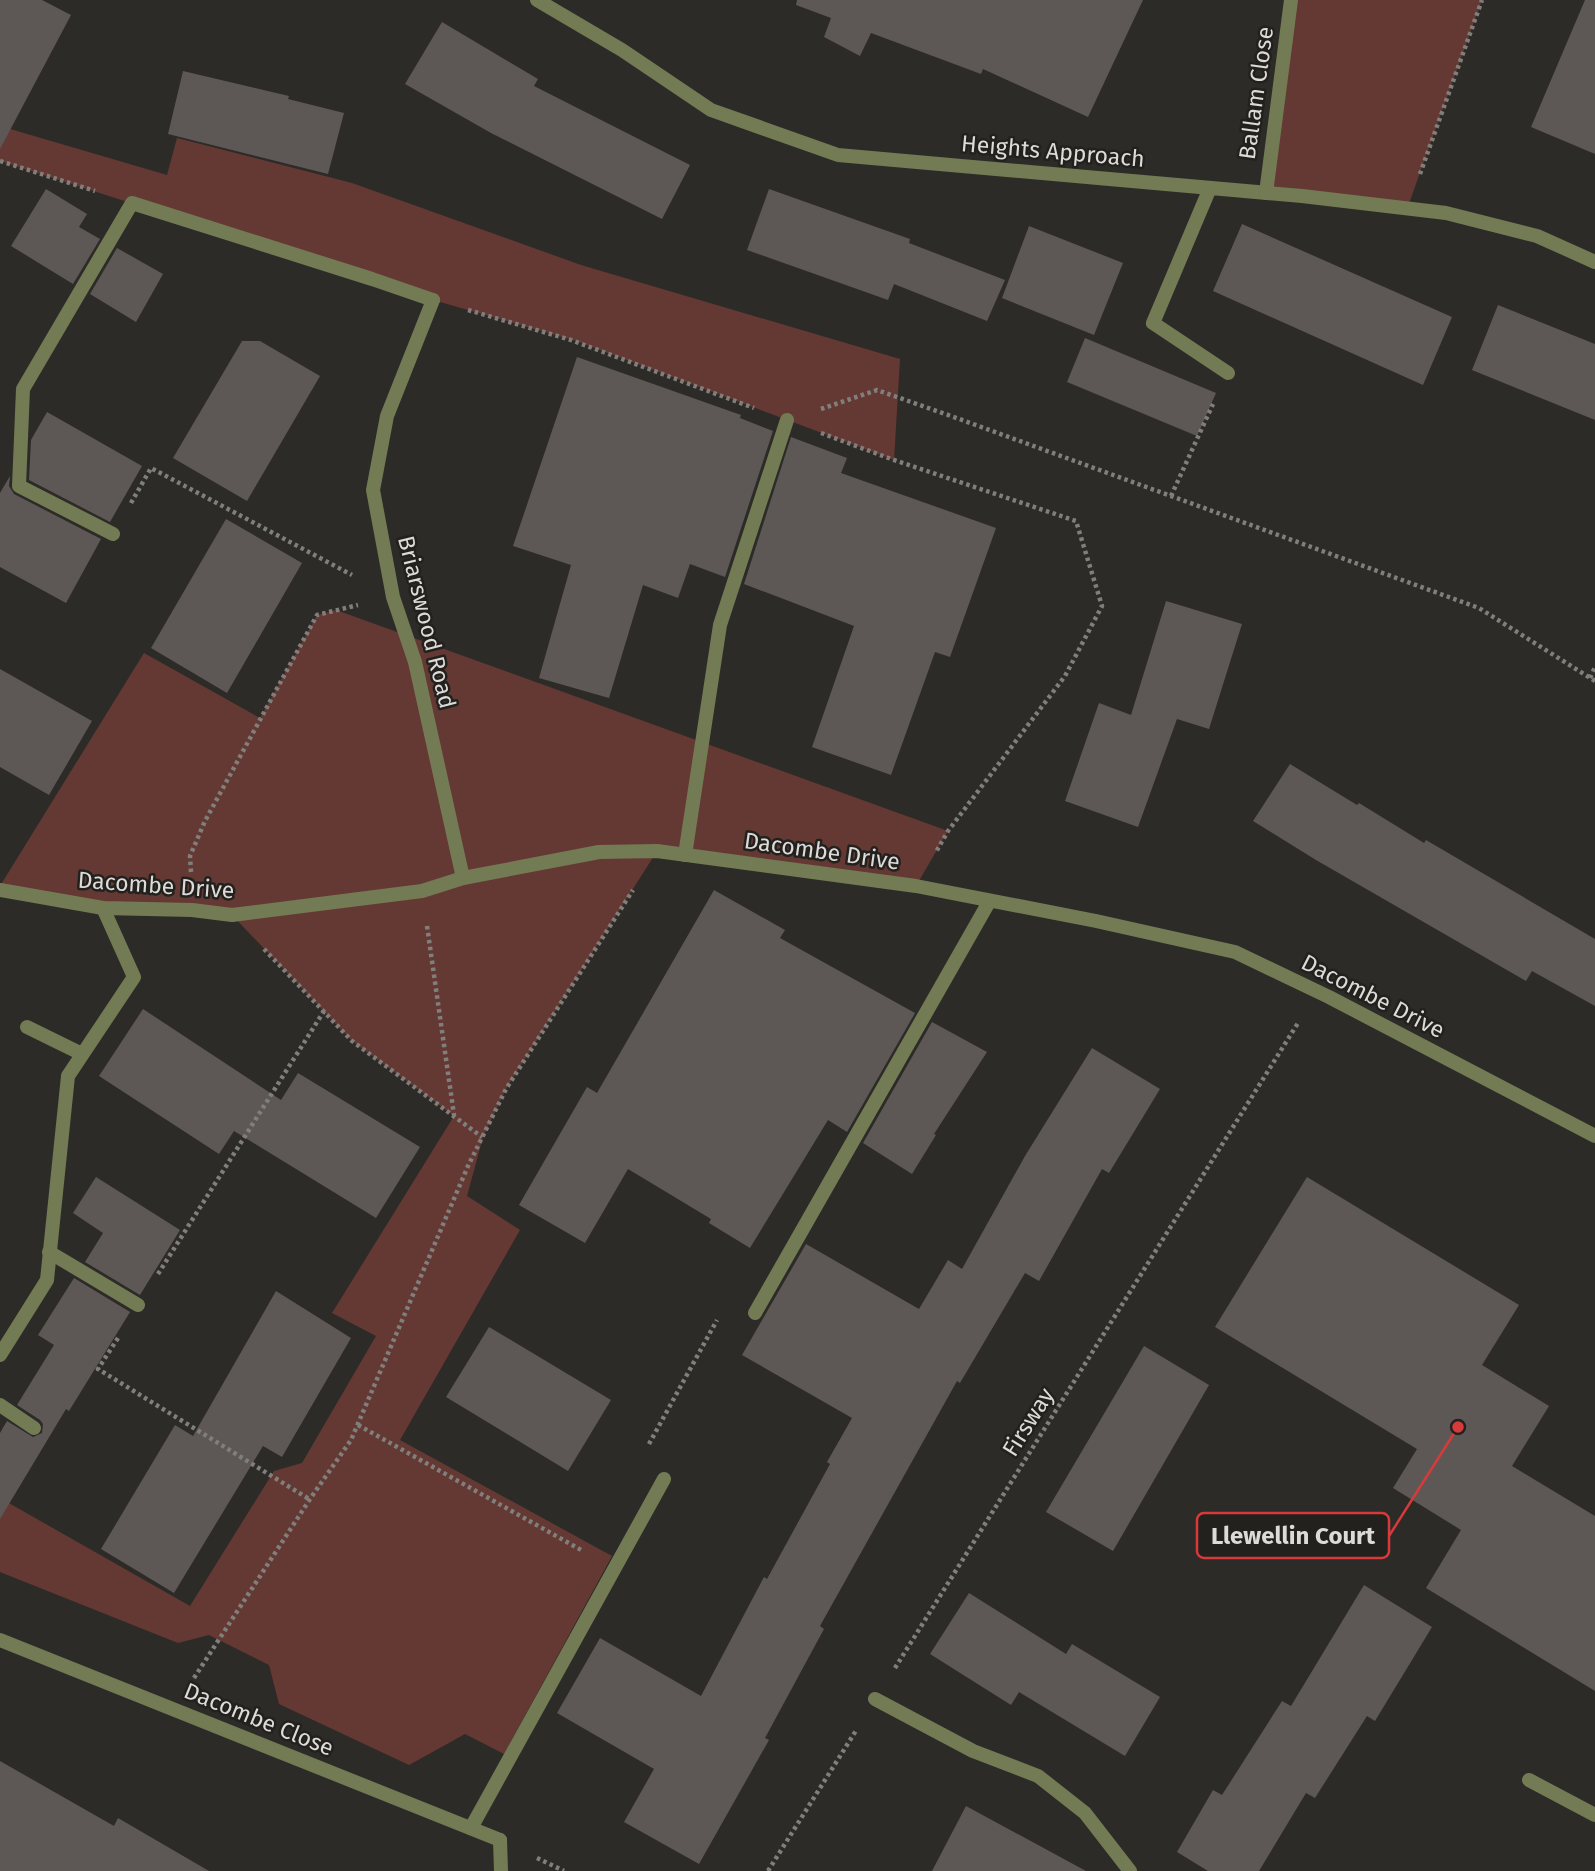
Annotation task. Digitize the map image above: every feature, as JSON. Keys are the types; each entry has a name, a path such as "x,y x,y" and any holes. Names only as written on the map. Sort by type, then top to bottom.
{"street":[{"name":"Heights Approach","path":"537,0 622,50 710,110 838,155 1266,193 1446,213 1537,236 1595,262"},
{"name":"Ballam Close","path":"1266,193 1291,0"},
{"path":"1210,188 1153,323 1228,373"},
{"path":"113,534 19,486 23,389 132,203 433,300"},
{"name":"Briarswood Road","path":"433,300 387,416 373,491 393,597 415,662 463,878"},
{"path":"685,855 720,625 787,420"},
{"name":"Dacombe Drive","path":"0,890 103,908 192,910 232,915 422,891 463,878 599,852 657,851 916,887 1096,921 1235,952 1318,992 1595,1136"},
{"path":"755,1313 989,902"},
{"path":"0,1355 47,1280 68,1076 134,977 103,908"},
{"path":"27,1027 82,1054"},
{"path":"49,1252 138,1306"},
{"path":"0,1405 34,1428"},
{"path":"471,1828 664,1479"},
{"name":"Dacombe Close","path":"0,1640 500,1840 501,1871"},
{"path":"876,1699 973,1751 1038,1776 1085,1813 1130,1871"},
{"path":"1529,1780 1595,1815"}],"path":[{"path":"1408,209 1482,0"},
{"path":"0,162 132,203"},
{"path":"433,300 571,340 894,460 1076,521 1102,606 1065,676 948,831 916,887"},
{"path":"1171,496 1228,373"},
{"path":"787,420 877,390 1479,608 1593,679 1595,667"},
{"path":"113,534 151,468 393,597"},
{"path":"192,910 190,856 205,821 317,615 393,597"},
{"path":"174,1710 351,1440 468,1166 506,1089 657,851"},
{"path":"422,891 454,1116"},
{"path":"232,915 352,1041 482,1137"},
{"name":"Firsway","path":"768,1871 1318,992"},
{"path":"310,1499 98,1369 324,1011"},
{"path":"664,1479 637,1467 730,1296 755,1313"},
{"path":"358,1424 614,1569"}],"shaded area":[{"path":"1291,0 1482,0 1407,209 1266,193"},
{"path":"0,126 167,175 177,138 352,183 581,265 900,359 894,460 576,341 433,300 0,161"},
{"path":"336,610 948,831 916,886 657,851 506,1089 483,1137 467,1196 520,1230 400,1440 612,1556 504,1754 465,1734 409,1765 279,1704 269,1665 209,1635 178,1643 0,1572 0,1498 190,1606 274,1471 302,1463 376,1336 332,1313 454,1116 352,1041 232,915 103,908 0,886 144,653 260,718 317,615"}],"building":[{"path":"0,0 42,0 71,15 0,149"},
{"path":"797,0 1143,0 1088,117 983,69 981,74 871,33 860,56 824,37 831,18 796,5"},
{"path":"1585,0 1595,0 1595,154 1531,127"},
{"path":"442,22 538,79 534,86 690,165 662,219 491,133 405,84"},
{"path":"183,71 289,96 288,99 344,113 328,174 168,134"},
{"path":"46,189 87,214 79,227 100,239 73,284 11,246"},
{"path":"769,189 910,239 909,243 1005,280 987,321 894,284 888,300 747,250"},
{"path":"1242,224 1452,317 1423,385 1213,291"},
{"path":"1029,226 1123,263 1094,335 1002,298"},
{"path":"117,248 163,274 136,322 90,294"},
{"path":"1498,305 1595,344 1595,420 1472,370"},
{"path":"1085,338 1216,393 1197,436 1067,382"},
{"path":"242,341 260,341 320,376 247,501 173,458"},
{"path":"577,357 741,415 740,418 773,431 725,577 690,564 678,598 643,585 609,698 539,678 571,565 513,546"},
{"path":"47,412 142,466 110,522 29,480 31,440"},
{"path":"791,437 847,458 841,473 996,528 950,657 935,652 891,775 812,747 854,626 744,584"},
{"path":"10,476 9,486 14,494 101,539 66,603 0,567 0,493"},
{"path":"226,519 302,563 227,693 151,648"},
{"path":"1166,601 1242,624 1209,729 1177,719 1138,827 1065,801 1099,703 1131,715"},
{"path":"0,669 92,721 49,795 0,767"},
{"path":"1290,764 1357,805 1359,803 1424,843 1426,840 1595,939 1595,1006 1532,971 1526,981 1253,821"},
{"path":"714,890 785,930 780,938 915,1013 847,1132 828,1120 750,1248 709,1223 711,1219 628,1169 585,1243 519,1205 587,1087 597,1093"},
{"path":"143,1009 281,1100 298,1073 420,1147 376,1218 234,1131 219,1154 99,1076"},
{"path":"932,1022 987,1052 934,1134 936,1135 912,1174 863,1143"},
{"path":"1092,1048 1160,1089 1109,1173 1102,1169 1039,1281 1025,1273 960,1383 957,1381 820,1626 824,1629 765,1738 769,1740 699,1864 624,1822 654,1769 557,1713 600,1638 701,1696 764,1577 767,1579 830,1464 827,1462 852,1418 742,1355 806,1244 919,1309 948,1260 962,1269 1025,1156"},
{"path":"96,1177 180,1230 140,1295 85,1262 103,1233 73,1213"},
{"path":"1307,1177 1519,1305 1482,1365 1549,1406 1512,1466 1595,1516 1595,1691 1426,1588 1461,1530 1393,1488 1417,1449 1215,1327"},
{"path":"74,1278 130,1312 69,1411 66,1409 0,1519 0,1433 7,1421 33,1437 42,1433 43,1424 40,1420 17,1405 54,1345 38,1335"},
{"path":"276,1291 351,1338 282,1457 263,1446 174,1593 101,1549 175,1425 193,1436"},
{"path":"489,1327 611,1400 568,1471 446,1397"},
{"path":"1144,1346 1209,1385 1113,1551 1046,1512"},
{"path":"1364,1585 1432,1627 1375,1721 1367,1716 1315,1798 1306,1793 1259,1871 1208,1871 1177,1852 1213,1790 1222,1795 1282,1701 1291,1706"},
{"path":"969,1593 1066,1654 1072,1644 1160,1697 1125,1756 1019,1692 1011,1705 930,1654"},
{"path":"0,1761 114,1826 118,1818 209,1871 0,1871"},
{"path":"966,1806 1086,1871 932,1871"}],"place":[{"name":"Llewellin Court","path":"1458,1427"}]}
